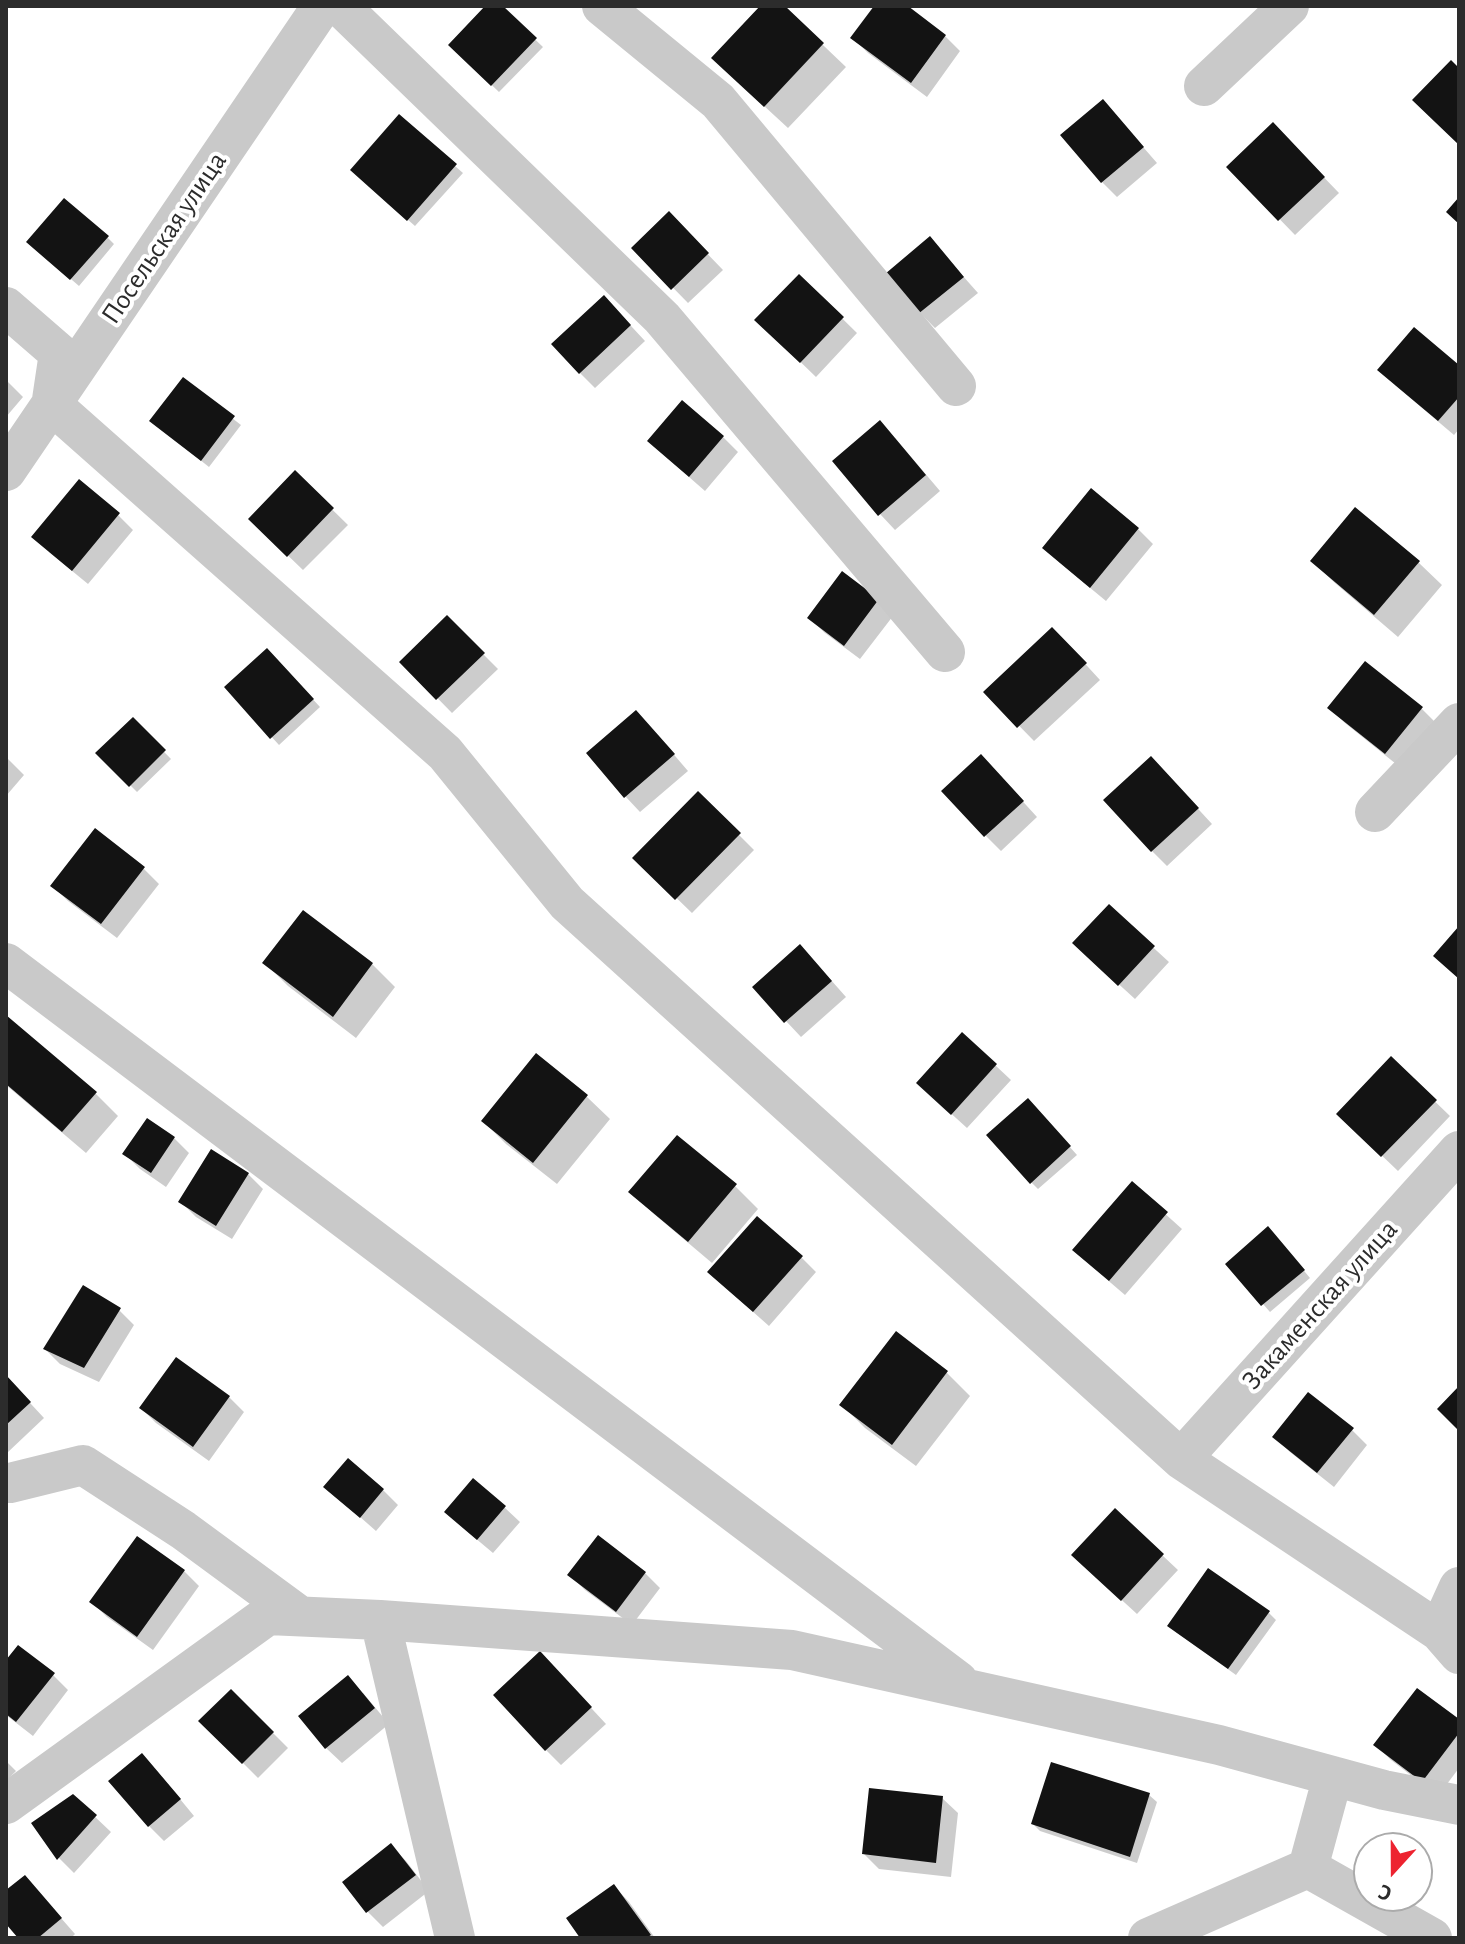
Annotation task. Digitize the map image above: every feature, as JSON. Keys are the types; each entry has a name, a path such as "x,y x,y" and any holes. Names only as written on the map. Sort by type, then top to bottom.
{"street":[{"name":"Посельская улица","path":"6,471 322,6"},
{"path":"340,6 662,318 945,652"},
{"path":"602,6 718,101 956,386"},
{"path":"1204,86 1289,6"},
{"path":"6,307 59,353 51,404 445,753 567,903 1181,1459 1449,1642 1459,1587"},
{"path":"1375,812 1459,723"},
{"path":"6,963 967,1688"},
{"name":"Закаменская улица","path":"1181,1459 1459,1151"},
{"path":"10,1483 83,1465 183,1530 300,1616"},
{"path":"6,1804 268,1615 380,1620 792,1650 1219,1745 1384,1790 1459,1805"},
{"path":"380,1620 455,1938"},
{"path":"1148,1938 1210,1926 1308,1868 1333,1776"},
{"path":"1308,1868 1432,1938"}],"building":[{"path":"485,6 503,6 537,38 491,86 448,45"},
{"path":"760,6 785,6 824,43 764,107 711,58"},
{"path":"874,6 908,6 946,35 911,83 850,38"},
{"path":"1451,60 1459,68 1459,145 1412,100"},
{"path":"1103,99 1144,147 1101,183 1060,135"},
{"path":"399,114 457,164 407,221 350,170"},
{"path":"1273,122 1325,177 1278,221 1226,167"},
{"path":"1459,197 1459,224 1446,212"},
{"path":"64,198 109,236 70,280 26,242"},
{"path":"669,211 709,253 671,290 631,248"},
{"path":"930,236 964,277 918,314 885,274"},
{"path":"799,274 844,317 800,363 754,320"},
{"path":"604,295 631,325 579,374 551,344"},
{"path":"1414,327 1459,365 1459,397 1438,421 1377,370"},
{"path":"183,377 235,416 201,461 149,421"},
{"path":"682,400 724,436 689,477 647,441"},
{"path":"880,420 926,475 878,516 832,461"},
{"path":"295,470 334,508 287,557 248,519"},
{"path":"79,479 120,513 72,571 31,537"},
{"path":"1091,488 1139,528 1090,588 1042,548"},
{"path":"1355,507 1420,561 1374,615 1310,561"},
{"path":"842,571 879,599 844,646 807,618"},
{"path":"447,615 485,653 436,700 399,662"},
{"path":"1052,627 1087,663 1017,728 983,692"},
{"path":"267,648 314,699 270,739 224,687"},
{"path":"1365,661 1423,707 1385,754 1327,708"},
{"path":"636,710 675,754 624,798 586,753"},
{"path":"133,717 166,750 129,787 95,753"},
{"path":"981,754 1024,801 984,837 941,791"},
{"path":"1151,756 1199,808 1151,852 1103,800"},
{"path":"698,791 741,833 675,900 632,858"},
{"path":"95,828 145,867 101,924 50,886"},
{"path":"1109,904 1155,946 1118,986 1072,943"},
{"path":"303,910 373,963 333,1017 262,963"},
{"path":"1459,926 1459,979 1433,956"},
{"path":"800,944 832,981 784,1023 752,987"},
{"path":"6,1015 97,1092 62,1132 6,1084"},
{"path":"962,1032 997,1064 951,1115 916,1083"},
{"path":"536,1053 588,1095 533,1163 481,1121"},
{"path":"1391,1056 1437,1100 1381,1157 1336,1114"},
{"path":"1028,1098 1071,1146 1030,1184 986,1135"},
{"path":"147,1118 175,1137 151,1173 122,1154"},
{"path":"677,1135 737,1184 688,1242 628,1192"},
{"path":"211,1149 249,1173 216,1226 178,1202"},
{"path":"1132,1181 1168,1212 1109,1281 1072,1250"},
{"path":"757,1216 803,1256 753,1312 707,1272"},
{"path":"1268,1226 1305,1270 1261,1306 1225,1264"},
{"path":"83,1285 121,1308 84,1368 43,1349"},
{"path":"896,1331 948,1371 892,1445 839,1405"},
{"path":"176,1357 230,1396 193,1447 139,1408"},
{"path":"6,1375 31,1402 6,1425"},
{"path":"1459,1386 1459,1431 1437,1409"},
{"path":"1308,1392 1354,1428 1317,1473 1272,1437"},
{"path":"348,1458 384,1489 360,1518 323,1487"},
{"path":"473,1478 506,1506 477,1540 444,1512"},
{"path":"1115,1508 1164,1554 1121,1601 1071,1555"},
{"path":"598,1535 646,1572 616,1612 567,1575"},
{"path":"137,1536 185,1570 137,1637 89,1602"},
{"path":"1208,1568 1270,1611 1228,1669 1167,1626"},
{"path":"18,1645 55,1673 16,1722 6,1714 6,1660"},
{"path":"540,1651 592,1707 545,1751 493,1695"},
{"path":"348,1675 375,1708 325,1749 298,1716"},
{"path":"1417,1688 1459,1719 1459,1733 1422,1782 1373,1745"},
{"path":"231,1689 274,1732 242,1764 198,1721"},
{"path":"142,1753 181,1799 148,1827 108,1781"},
{"path":"1051,1762 1150,1793 1130,1857 1031,1824"},
{"path":"869,1788 943,1796 936,1863 862,1854"},
{"path":"73,1794 97,1815 57,1860 31,1823"},
{"path":"391,1843 416,1875 366,1913 342,1882"},
{"path":"25,1875 62,1918 38,1938 18,1938 6,1924 6,1890"},
{"path":"614,1884 651,1935 646,1938 580,1938 566,1918"}]}
